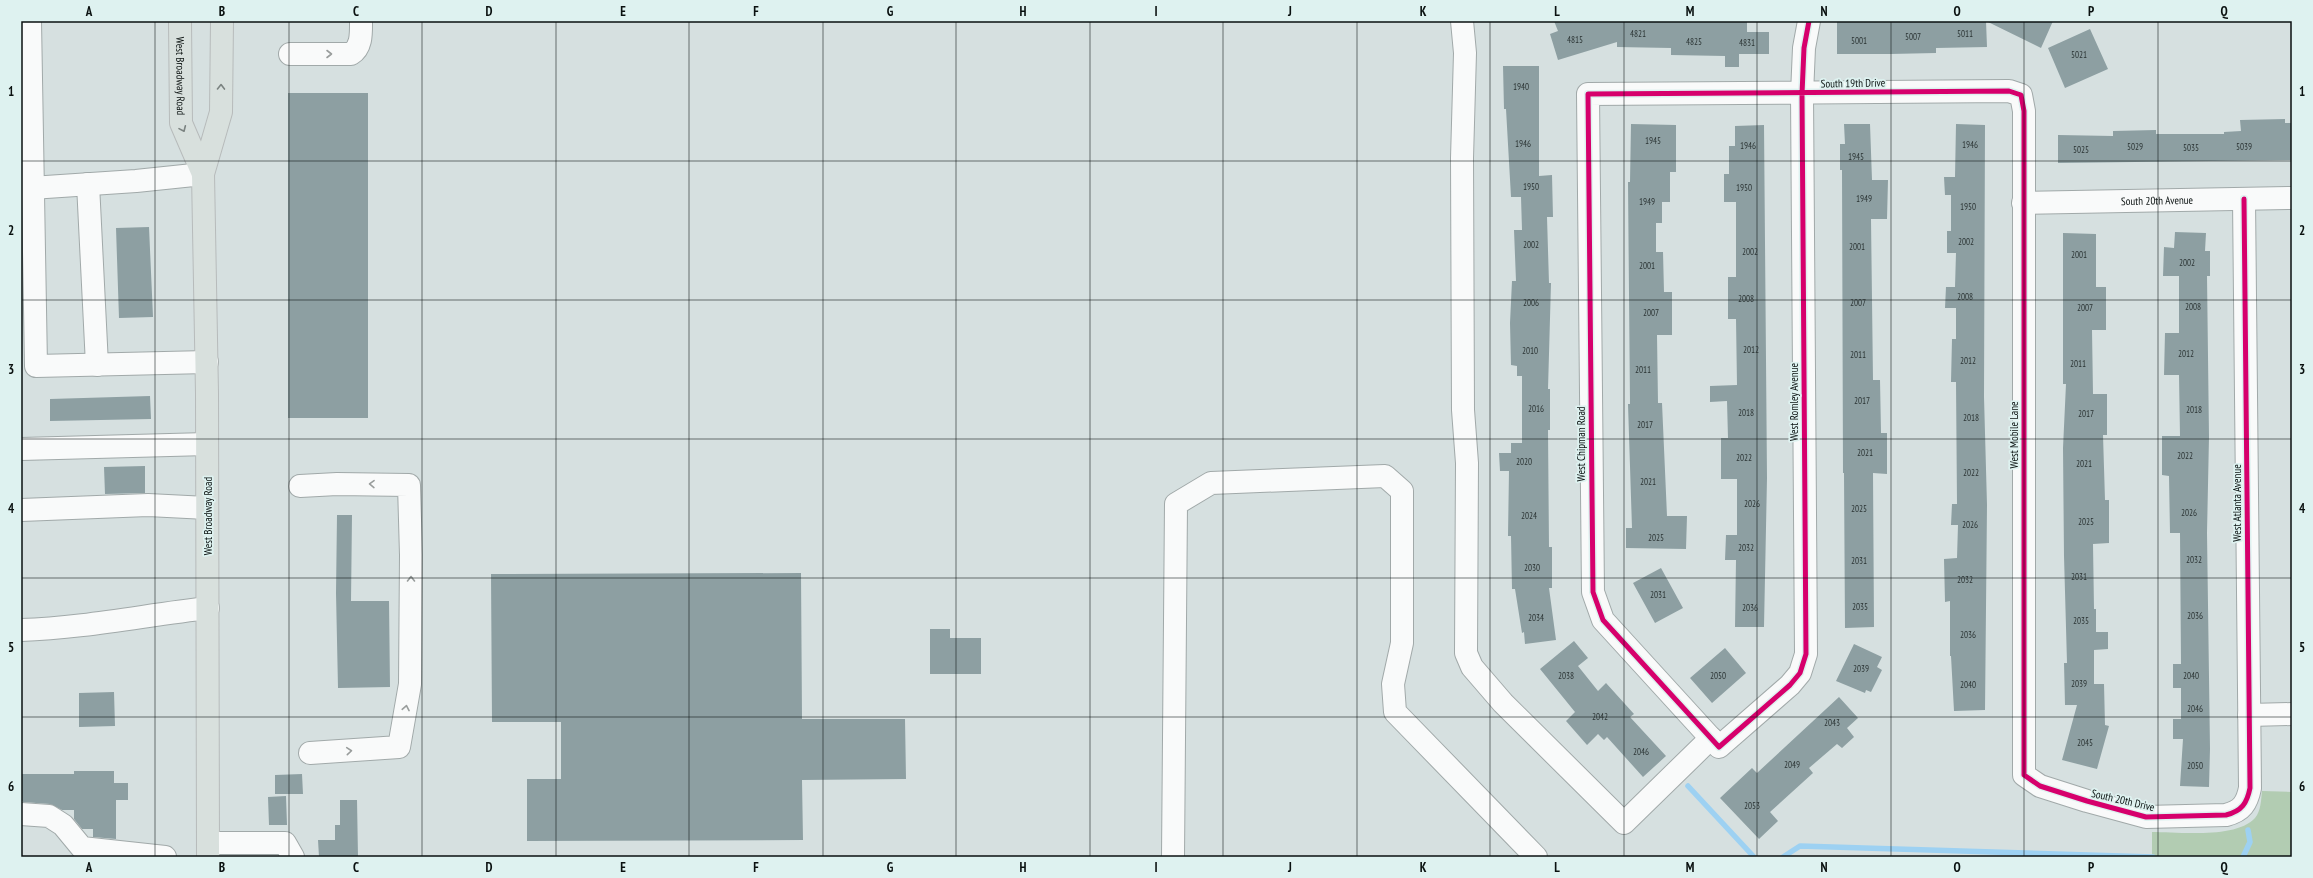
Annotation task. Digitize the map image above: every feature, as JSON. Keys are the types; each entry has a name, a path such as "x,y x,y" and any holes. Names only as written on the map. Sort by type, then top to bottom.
{"main road":[{"name":"West Broadway Road","path":"180,21 181,123 203,174"},
{"name":"West Broadway Road","path":"208,850 208,508 203,174 221,112 222,21"}],"street":[{"path":"30,21 31,188 28,309 36,366 206,362"},
{"path":"290,54 351,54 356,50 361,39 361,21"},
{"name":"West Romley Avenue","path":"1462,21 1464,53 1462,158 1463,410 1467,462 1466,653 1472,666 1503,703 1624,823 1715,742 1790,685 1800,672 1806,654 1802,94 1804,48 1808,21"},
{"name":"South 19th Drive","path":"1588,94 1802,94 2009,91 2021,95"},
{"name":"West Chipman Road","path":"1588,94 1594,592 1603,620 1715,742"},
{"name":"West Mobile Lane","path":"2021,95 2024,111 2024,775"},
{"path":"31,188 203,174"},
{"path":"88,184 97,365"},
{"name":"South 20th Avenue","path":"2023,203 2292,198"},
{"name":"West Atlanta Avenue","path":"2244,199 2250,788 2245,806"},
{"path":"21,449 207,444"},
{"path":"1173,857 1176,504 1211,484 1385,476 1402,491 1402,644 1393,684 1395,712 1536,857"},
{"path":"300,486 337,484 409,485 411,555 410,684 399,747 310,753"},
{"path":"21,510 148,505 208,508"},
{"path":"21,630 83,625 208,608"},
{"path":"2249,715 2292,714"},
{"name":"South 20th Drive","path":"2024,775 2040,786 2087,801 2146,817 2226,815 2236,813 2245,806"},
{"path":"21,814 49,816 63,826 82,848 165,857"},
{"path":"208,850 285,843 293,857"}],"green space":[{"path":"2262,791 2292,792 2292,857 2152,857 2152,832 2221,832 2246,825 2255,818 2260,809"}],"building":[{"path":"1554,21 1747,21 1747,32 1769,32 1769,54 1739,54 1739,67 1725,67 1725,56 1671,55 1671,48 1617,47 1617,42 1558,60 1550,34 1558,31"},
{"path":"1837,21 1986,21 1987,47 1936,48 1936,53 1837,54"},
{"path":"1986,21 2053,21 2041,48"},
{"path":"2090,29 2108,69 2065,88 2048,48"},
{"path":"1503,66 1539,66 1539,176 1552,175 1553,217 1547,217 1549,283 1551,283 1548,389 1550,389 1550,430 1548,430 1549,547 1552,547 1552,588 1549,588 1556,640 1525,644 1515,589 1512,589 1511,536 1508,536 1509,471 1500,471 1499,453 1511,453 1511,443 1522,443 1522,376 1517,376 1517,366 1511,365 1510,323 1512,281 1516,281 1514,230 1522,230 1521,197 1511,197 1506,109 1504,109"},
{"path":"288,93 368,93 368,418 288,418"},
{"path":"2285,119 2285,123 2292,123 2292,160 2058,163 2058,135 2113,136 2113,131 2156,130 2156,134 2224,134 2224,132 2241,131 2240,120"},
{"path":"1631,124 1676,125 1676,172 1670,172 1670,202 1662,202 1662,223 1656,223 1656,252 1663,252 1664,292 1672,292 1672,335 1657,335 1658,403 1662,403 1667,516 1687,516 1686,549 1626,548 1626,528 1632,528 1628,404 1630,404 1628,182 1630,182"},
{"path":"1844,124 1870,124 1872,180 1888,180 1887,219 1871,219 1873,380 1880,380 1881,433 1887,433 1887,474 1873,473 1874,627 1845,628 1842,170 1840,170 1840,144 1845,144"},
{"path":"1956,124 1985,125 1984,397 1987,505 1985,710 1954,711 1950,656 1950,601 1945,602 1944,559 1957,558 1958,525 1951,525 1952,504 1957,504 1956,382 1951,382 1952,339 1956,339 1956,308 1945,308 1946,287 1955,287 1956,253 1947,253 1947,231 1951,231 1951,195 1945,195 1944,177 1955,177"},
{"path":"1764,125 1767,478 1764,627 1735,627 1736,560 1725,560 1726,535 1737,535 1737,479 1721,479 1721,438 1728,438 1727,401 1710,402 1710,386 1737,385 1736,319 1728,319 1728,277 1736,277 1736,202 1724,202 1724,174 1729,174 1729,146 1735,146 1735,126"},
{"path":"149,227 153,317 119,318 116,228"},
{"path":"2175,232 2206,233 2205,251 2210,251 2210,276 2207,276 2209,437 2207,533 2210,749 2209,787 2180,786 2183,739 2173,739 2173,719 2181,719 2181,688 2173,688 2173,664 2181,664 2180,533 2170,533 2169,476 2162,475 2162,436 2180,436 2179,375 2164,375 2165,333 2179,333 2179,276 2163,276 2164,247 2174,248"},
{"path":"2063,233 2096,234 2096,287 2106,287 2106,330 2092,330 2093,394 2107,394 2107,435 2103,435 2105,500 2109,500 2109,543 2093,544 2094,609 2096,609 2096,632 2108,632 2108,649 2094,650 2094,684 2104,684 2105,725 2109,726 2097,769 2062,760 2077,705 2065,705 2064,663 2067,663 2063,448 2066,384 2063,384"},
{"path":"150,396 151,419 50,421 50,399"},
{"path":"145,466 145,493 105,494 104,467"},
{"path":"337,515 352,515 351,601 389,601 390,687 338,688 336,593"},
{"path":"1661,568 1683,608 1655,623 1633,583"},
{"path":"801,573 802,719 905,719 906,779 802,780 803,840 527,841 527,779 561,779 561,722 492,722 491,574"},
{"path":"930,629 950,629 950,638 981,638 981,674 930,674"},
{"path":"1574,641 1588,658 1578,666 1598,691 1606,683 1634,714 1630,717 1666,756 1643,777 1607,737 1604,740 1598,734 1587,745 1566,721 1575,712 1540,669"},
{"path":"1854,644 1882,657 1877,667 1882,670 1871,692 1866,690 1865,693 1836,681"},
{"path":"1725,648 1746,673 1712,703 1690,678"},
{"path":"114,692 115,726 79,727 79,693"},
{"path":"1839,697 1858,718 1847,728 1854,737 1842,748 1837,744 1809,768 1813,773 1770,812 1778,821 1759,839 1720,798 1752,768 1757,773"},
{"path":"74,771 114,771 114,783 128,783 128,800 116,800 116,839 93,837 93,829 82,829 74,819 74,810 62,810 50,804 23,802 21,799 21,774 74,774"},
{"path":"302,774 303,794 275,794 275,775"},
{"path":"286,796 287,825 269,825 268,797"},
{"path":"340,800 357,800 358,857 319,857 318,840 335,840 335,825 340,825"}],"waterway":[{"path":"1688,786 1754,857"},
{"path":"2243,857 2250,842 2248,830"},
{"path":"1783,857 1800,846 2153,857"}],"cycle path":[{"path":"1809,21 1804,48 1802,94 1806,654 1800,673 1790,685 1719,747 1603,620 1593,592 1588,94 2009,91 2021,95 2024,111 2024,775 2040,786 2087,801 2146,817 2226,815 2240,809 2243,806 2250,788 2244,199"}]}
